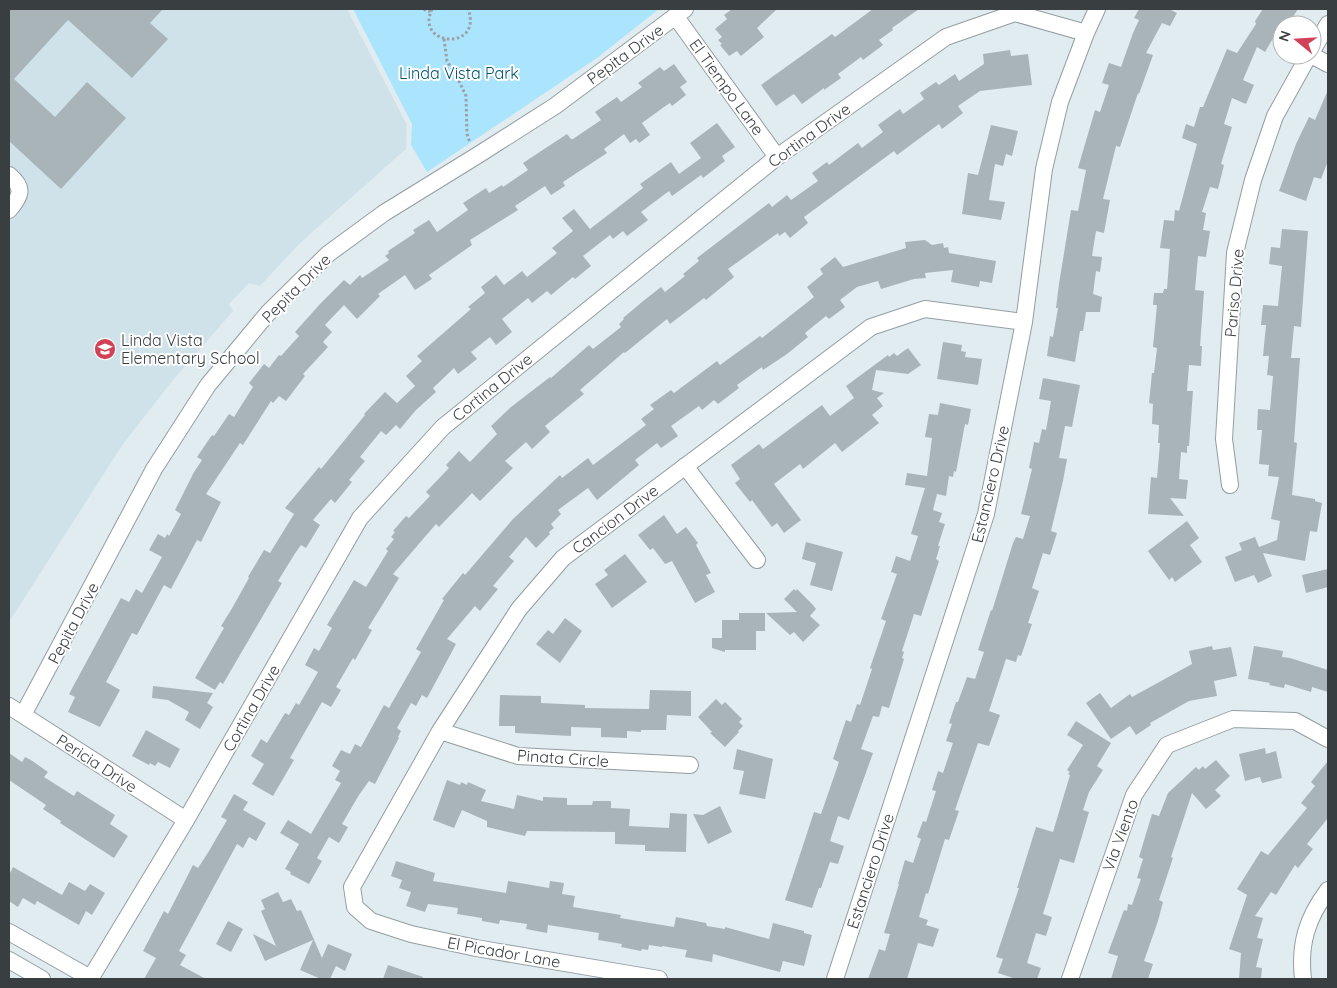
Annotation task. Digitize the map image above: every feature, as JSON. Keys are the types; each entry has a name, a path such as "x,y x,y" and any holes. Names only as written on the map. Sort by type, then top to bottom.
{"street":[{"name":"Estanciero Drive","path":"835,979 986,514 1024,322 1044,170 1060,102 1097,9"},
{"name":"Pepita Drive","path":"23,716 154,469 208,385 268,313 328,254 384,213 555,106 681,13"},
{"name":"El Tiempo Lane","path":"681,13 777,157"},
{"name":"Cortina Drive","path":"91,979 186,820 360,518 443,427 777,157 946,37 1015,13 1086,33"},
{"name":"Pariso Drive","path":"1230,485 1224,439 1235,253 1253,180 1275,116 1304,65"},
{"path":"9,175 17,182 19,197 9,210"},
{"name":"Cancion Drive","path":"355,907 352,887 440,731 519,609 563,558 872,327 924,309 1024,322"},
{"path":"686,466 757,560"},
{"name":"Pericia Drive","path":"9,706 186,820"},
{"name":"Via Viento","path":"1070,979 1134,795 1167,745 1233,719 1295,721 1328,740"},
{"name":"Pinata Circle","path":"440,731 518,756 690,765"},
{"path":"1303,979 1303,939 1315,907 1328,890"},
{"name":"El Picador Lane","path":"355,907 371,921 411,934 476,948 659,979"},
{"path":"9,932 91,979"},
{"path":"9,960 42,979"}],"path":[{"path":"424,9 426,11 431,10 430,25 433,32 444,39 458,38 464,34 470,21 468,9"},
{"path":"444,39 448,61 466,96 467,134 478,155"}],"shaded area":[{"name":"Linda Vista Elementary School","path":"9,9 347,9 407,125 406,149 300,243 260,286 249,283 229,304 233,311 168,386 121,447 11,619 9,619"}],"green space":[{"name":"Linda Vista Park","path":"353,9 659,9 597,58 427,172 411,145 412,124"}],"building":[{"path":"9,9 163,9 150,23 168,39 132,78 68,20 14,79 55,117 87,82 126,118 61,189 9,141"},
{"path":"732,9 777,9 757,28 764,37 741,56 737,51 729,56 720,45 722,44 718,40 722,37 715,29 727,19 724,15"},
{"path":"873,9 919,9 892,28 893,30 879,40 883,45 863,60 861,57 838,74 841,78 824,90 824,88 802,104 794,94 776,106 761,85 832,34 835,37"},
{"path":"1139,9 1169,9 1177,13 1170,26 1162,23 1146,53 1153,55 1120,147 1116,146 1103,199 1110,200 1104,233 1096,231 1092,256 1102,257 1100,272 1096,271 1093,294 1102,297 1100,312 1086,312 1083,331 1080,331 1075,362 1047,356 1050,336 1053,337 1058,308 1056,308 1059,284 1071,210 1078,211 1086,170 1078,168 1095,110 1100,112 1109,85 1102,83 1109,63 1121,67 1139,20 1134,18"},
{"path":"1263,9 1298,9 1294,15 1272,15 1272,40 1265,52 1257,47 1243,80 1254,85 1246,104 1232,98 1224,124 1232,127 1221,164 1224,165 1218,189 1210,187 1202,212 1206,213 1203,230 1210,231 1206,257 1198,256 1195,290 1204,291 1200,346 1202,346 1201,366 1189,365 1187,391 1193,391 1189,446 1187,446 1187,453 1181,452 1179,479 1188,480 1186,499 1170,498 1184,516 1148,514 1151,477 1157,478 1160,443 1158,443 1159,425 1152,424 1153,404 1149,403 1157,348 1153,347 1157,305 1153,305 1154,293 1163,293 1164,289 1167,289 1170,249 1160,248 1164,220 1174,221 1175,210 1179,211 1197,144 1182,138 1186,124 1194,127 1200,107 1203,107 1227,49 1237,53 1256,24 1255,21"},
{"path":"1010,50 1011,56 1028,54 1032,85 980,91 958,106 963,113 942,129 939,124 897,155 894,151 804,217 808,223 790,238 785,232 779,236 778,233 728,269 734,277 706,300 704,298 670,324 667,319 624,352 580,390 584,394 545,426 550,432 532,449 526,442 505,461 513,468 480,501 472,493 439,527 436,524 393,574 399,578 368,628 372,630 355,660 353,658 336,687 341,690 331,707 322,702 290,758 294,760 273,796 252,784 264,764 251,756 261,739 267,743 285,713 289,715 296,703 299,705 318,672 305,665 314,648 319,651 332,628 327,625 354,580 366,587 388,551 386,549 394,539 391,537 395,532 393,531 406,516 409,518 430,496 426,492 449,468 446,465 459,451 470,462 497,434 491,426 511,407 551,378 589,345 593,349 621,327 619,324 623,318 642,302 661,287 665,292 685,276 683,274 699,261 697,258 769,203 772,207 787,195 791,200 818,181 812,173 827,162 829,165 858,143 862,148 883,132 878,125 900,109 903,114 924,99 920,93 936,82 939,85 955,74 959,81 984,64 983,54"},
{"path":"674,64 687,82 680,87 686,95 672,106 670,103 642,123 650,135 639,143 636,139 630,143 624,134 604,149 607,153 563,182 565,186 551,195 545,186 515,206 518,210 470,240 472,245 429,275 432,279 415,290 405,275 378,294 380,296 357,319 344,305 325,325 332,332 323,342 328,347 303,374 305,376 286,401 279,396 273,403 271,401 243,445 240,443 206,494 221,502 201,542 197,540 171,589 164,585 137,635 132,633 106,682 120,690 100,727 68,712 75,697 69,694 121,598 129,602 136,589 142,593 162,557 149,550 158,534 165,538 167,534 169,536 181,514 175,510 202,460 197,457 229,414 234,417 253,387 249,383 264,364 269,368 279,355 281,356 299,336 295,332 320,304 344,280 350,285 360,275 362,278 389,260 385,256 389,253 388,251 415,233 413,230 429,220 437,232 468,210 463,203 486,188 489,193 502,185 503,187 528,170 523,163 567,134 573,139 601,120 595,112 617,97 621,102 642,87 638,83 660,67 664,71"},
{"path":"1328,90 1328,161 1321,179 1314,177 1306,201 1279,191 1296,144 1309,117 1315,120"},
{"path":"717,123 735,147 722,156 725,161 703,178 701,175 672,196 669,191 641,212 648,220 627,236 623,231 613,239 610,235 583,256 591,266 575,279 573,277 551,295 547,291 532,303 528,298 502,319 512,332 496,345 490,337 471,352 477,359 458,374 454,368 433,388 436,392 416,410 400,429 396,425 386,435 381,431 360,457 365,461 349,480 352,482 335,503 331,499 313,520 320,525 306,548 301,545 278,581 282,583 223,684 220,682 215,690 195,678 224,628 221,626 264,550 270,553 294,514 285,508 319,467 321,469 364,414 385,392 397,403 415,386 406,376 422,361 417,356 471,309 468,307 485,293 481,287 496,275 504,285 522,271 527,277 557,253 552,248 573,231 562,218 574,209 590,229 643,188 640,184 671,162 679,174 701,158 690,143"},
{"path":"991,125 1018,131 1012,156 1006,154 1003,166 995,164 989,200 1005,202 1001,220 962,214 968,173 978,175"},
{"path":"1282,229 1308,231 1301,327 1294,326 1291,358 1300,358 1294,442 1297,443 1292,495 1315,499 1315,501 1322,503 1317,532 1310,531 1305,561 1263,553 1272,576 1258,583 1254,575 1235,582 1225,557 1242,550 1239,543 1255,537 1259,547 1277,540 1280,521 1271,519 1279,477 1268,476 1269,465 1259,464 1262,430 1257,430 1258,409 1270,410 1273,376 1267,375 1269,356 1263,356 1266,325 1261,325 1263,305 1278,306 1282,266 1269,264 1271,247 1280,248"},
{"path":"925,240 932,245 943,243 944,248 948,247 949,253 996,261 992,283 980,281 979,287 951,282 953,270 925,273 926,278 914,279 881,289 878,281 857,287 840,300 845,307 829,319 826,316 805,333 808,337 787,354 763,370 762,367 737,385 739,388 718,404 714,400 702,410 699,406 671,426 678,436 661,448 657,443 635,460 639,465 597,500 588,488 558,510 561,514 551,524 554,528 549,532 550,534 536,548 526,537 509,557 514,561 493,586 498,589 480,611 475,606 447,639 456,644 427,698 422,695 416,706 411,703 397,728 401,731 399,738 375,784 369,781 359,795 342,824 348,827 339,843 329,837 317,858 322,861 309,884 290,874 291,872 285,869 299,844 280,833 288,820 311,834 341,783 335,780 340,771 332,766 341,750 350,754 355,744 361,747 384,705 389,708 421,652 416,649 444,600 442,599 463,573 465,575 513,519 560,475 562,478 588,458 593,465 646,425 641,419 654,409 650,405 671,390 674,393 717,361 720,365 760,336 762,338 814,297 807,287 823,274 820,269 835,257 843,267 906,248 905,242"},
{"path":"943,342 962,345 961,351 966,352 965,357 982,359 978,385 937,379"},
{"path":"908,348 921,365 908,374 876,370 872,390 884,393 877,398 883,406 872,415 879,423 842,452 835,443 803,469 800,464 774,484 801,520 784,533 777,523 772,527 752,500 750,502 735,483 740,479 731,465 759,444 763,449 822,405 830,416 854,398 846,386 888,355 889,357 894,353 897,356"},
{"path":"1043,378 1080,385 1072,427 1065,426 1059,458 1067,459 1051,531 1057,533 1050,555 1043,553 1032,588 1039,591 1028,623 1032,624 1021,656 1018,655 1016,662 1006,659 989,711 1000,715 989,746 978,743 955,810 959,811 949,840 945,839 928,894 926,893 919,917 928,920 926,925 939,929 933,947 918,943 907,979 868,979 879,949 885,951 890,934 884,933 905,860 913,863 921,839 917,837 923,821 926,822 936,791 932,790 938,771 943,773 953,743 946,741 952,724 949,723 956,702 958,702 967,677 975,679 984,652 978,650 1013,543 1016,537 1023,539 1030,516 1021,514 1032,469 1029,468 1034,442 1039,443 1042,429 1046,430 1051,401 1039,399"},
{"path":"940,403 971,409 968,425 965,424 956,472 954,471 953,477 949,476 946,496 937,494 933,510 942,513 939,522 945,524 938,546 940,546 936,559 939,561 921,616 914,614 902,651 904,652 902,658 904,659 889,708 882,706 879,717 873,716 861,749 873,753 849,820 838,816 830,841 844,846 838,864 830,862 812,908 785,900 814,812 821,814 839,762 833,759 846,720 851,722 857,704 860,705 872,669 870,668 886,621 881,619 897,574 891,572 896,556 910,561 918,536 911,534 925,488 905,485 907,473 927,476 932,438 925,437 929,414 938,415"},
{"path":"664,515 677,534 686,527 698,543 696,545 711,573 706,575 715,592 695,603 672,561 665,564 653,548 650,550 638,535"},
{"path":"1187,521 1199,538 1190,545 1202,562 1175,582 1172,577 1169,580 1148,551"},
{"path":"806,542 843,552 832,591 810,585 816,563 802,559"},
{"path":"625,554 647,582 612,608 595,584 608,575 604,570"},
{"path":"1328,569 1328,587 1306,593 1302,575"},
{"path":"794,589 796,591 797,589 816,609 810,616 820,625 803,642 794,632 790,635 766,613 797,612 784,599"},
{"path":"739,613 765,613 765,631 756,631 756,650 725,650 725,652 712,648 712,638 722,638 722,620 739,620"},
{"path":"565,618 582,631 560,663 536,644 548,630 553,634"},
{"path":"1212,646 1213,650 1231,647 1237,676 1214,681 1217,696 1189,701 1150,723 1151,725 1136,735 1130,726 1111,739 1086,703 1100,693 1111,708 1130,694 1132,697 1192,664 1189,651"},
{"path":"1254,646 1283,651 1282,657 1328,670 1328,692 1312,687 1311,692 1285,684 1284,688 1248,679"},
{"path":"153,686 213,693 207,703 213,707 200,729 185,720 189,712 168,700 152,698"},
{"path":"650,690 691,691 691,716 667,715 666,730 627,731 627,738 601,737 601,728 571,727 571,736 515,733 515,726 499,726 500,695 541,696 541,703 585,705 585,708 649,709"},
{"path":"716,699 722,705 725,702 742,719 739,722 743,726 725,747 710,733 712,732 698,717"},
{"path":"1076,721 1111,743 1097,766 1103,770 1089,792 1083,810 1089,812 1074,863 1060,859 1043,914 1052,917 1046,936 1036,933 1027,963 1041,968 1037,979 1016,979 998,973 1003,959 996,957 1019,888 1017,888 1036,827 1053,832 1070,775 1068,774 1070,772 1067,770 1083,745 1067,735"},
{"path":"146,730 180,749 170,768 158,762 155,766 150,763 149,765 132,756"},
{"path":"1265,748 1266,754 1276,751 1282,778 1262,783 1260,777 1245,781 1239,754"},
{"path":"737,749 773,759 765,799 739,794 744,771 733,769"},
{"path":"9,753 22,762 25,757 31,760 48,772 44,777 74,796 77,791 115,815 110,824 128,836 114,858 60,823 61,821 43,809 46,805 9,780"},
{"path":"1216,760 1230,776 1215,790 1221,796 1206,809 1192,793 1171,857 1173,858 1159,900 1163,902 1144,961 1153,964 1148,979 1111,979 1118,956 1108,953 1124,910 1127,911 1128,904 1132,905 1141,879 1137,878 1143,859 1139,857 1152,814 1159,816 1168,793 1196,767 1199,770 1203,766 1205,769"},
{"path":"1328,761 1328,818 1307,844 1313,849 1298,868 1295,865 1276,895 1271,892 1255,916 1263,918 1257,938 1263,939 1256,967 1262,968 1261,979 1239,979 1241,953 1229,949 1247,895 1237,889 1261,851 1268,855 1307,808 1301,803 1315,786 1311,782"},
{"path":"447,780 460,785 461,782 467,785 468,782 486,790 481,801 514,809 517,795 543,801 543,797 567,798 567,805 592,805 593,801 611,801 611,808 630,809 629,826 669,828 670,813 687,814 686,852 645,851 645,845 615,844 615,832 527,831 525,836 487,827 487,821 462,810 454,828 433,820"},
{"path":"234,794 248,802 243,810 266,823 256,841 249,837 243,848 237,844 179,951 186,955 180,965 206,979 144,979 156,958 143,951 164,911 168,914 193,865 198,868 227,820 221,817"},
{"path":"720,806 732,832 708,844 693,814 703,815"},
{"path":"396,861 435,873 433,881 506,893 508,881 549,888 550,881 564,883 562,894 575,896 573,907 621,915 620,918 674,927 676,917 706,923 707,926 725,929 725,927 769,939 773,923 812,935 804,966 783,961 780,972 713,954 712,962 685,957 687,950 662,946 649,945 648,950 642,949 641,951 621,947 622,944 598,940 599,933 548,925 547,933 526,929 527,924 500,920 499,924 482,921 482,918 457,914 458,908 428,904 425,912 406,906 411,892 399,888 402,880 391,876"},
{"path":"13,867 62,895 69,882 85,891 90,884 105,893 92,915 86,911 79,925 37,901 35,905 23,898 18,907 9,901 9,875"},
{"path":"278,892 283,902 291,899 297,911 301,910 322,958 328,944 352,954 345,971 336,966 330,979 321,979 300,970 313,940 265,961 253,934 276,946 261,911 265,909 261,900"},
{"path":"228,921 243,929 231,952 216,944"},
{"path":"388,965 423,977 422,979 383,979"}],"place":[{"name":"Linda Vista Elementary School","path":"105,349"}]}
